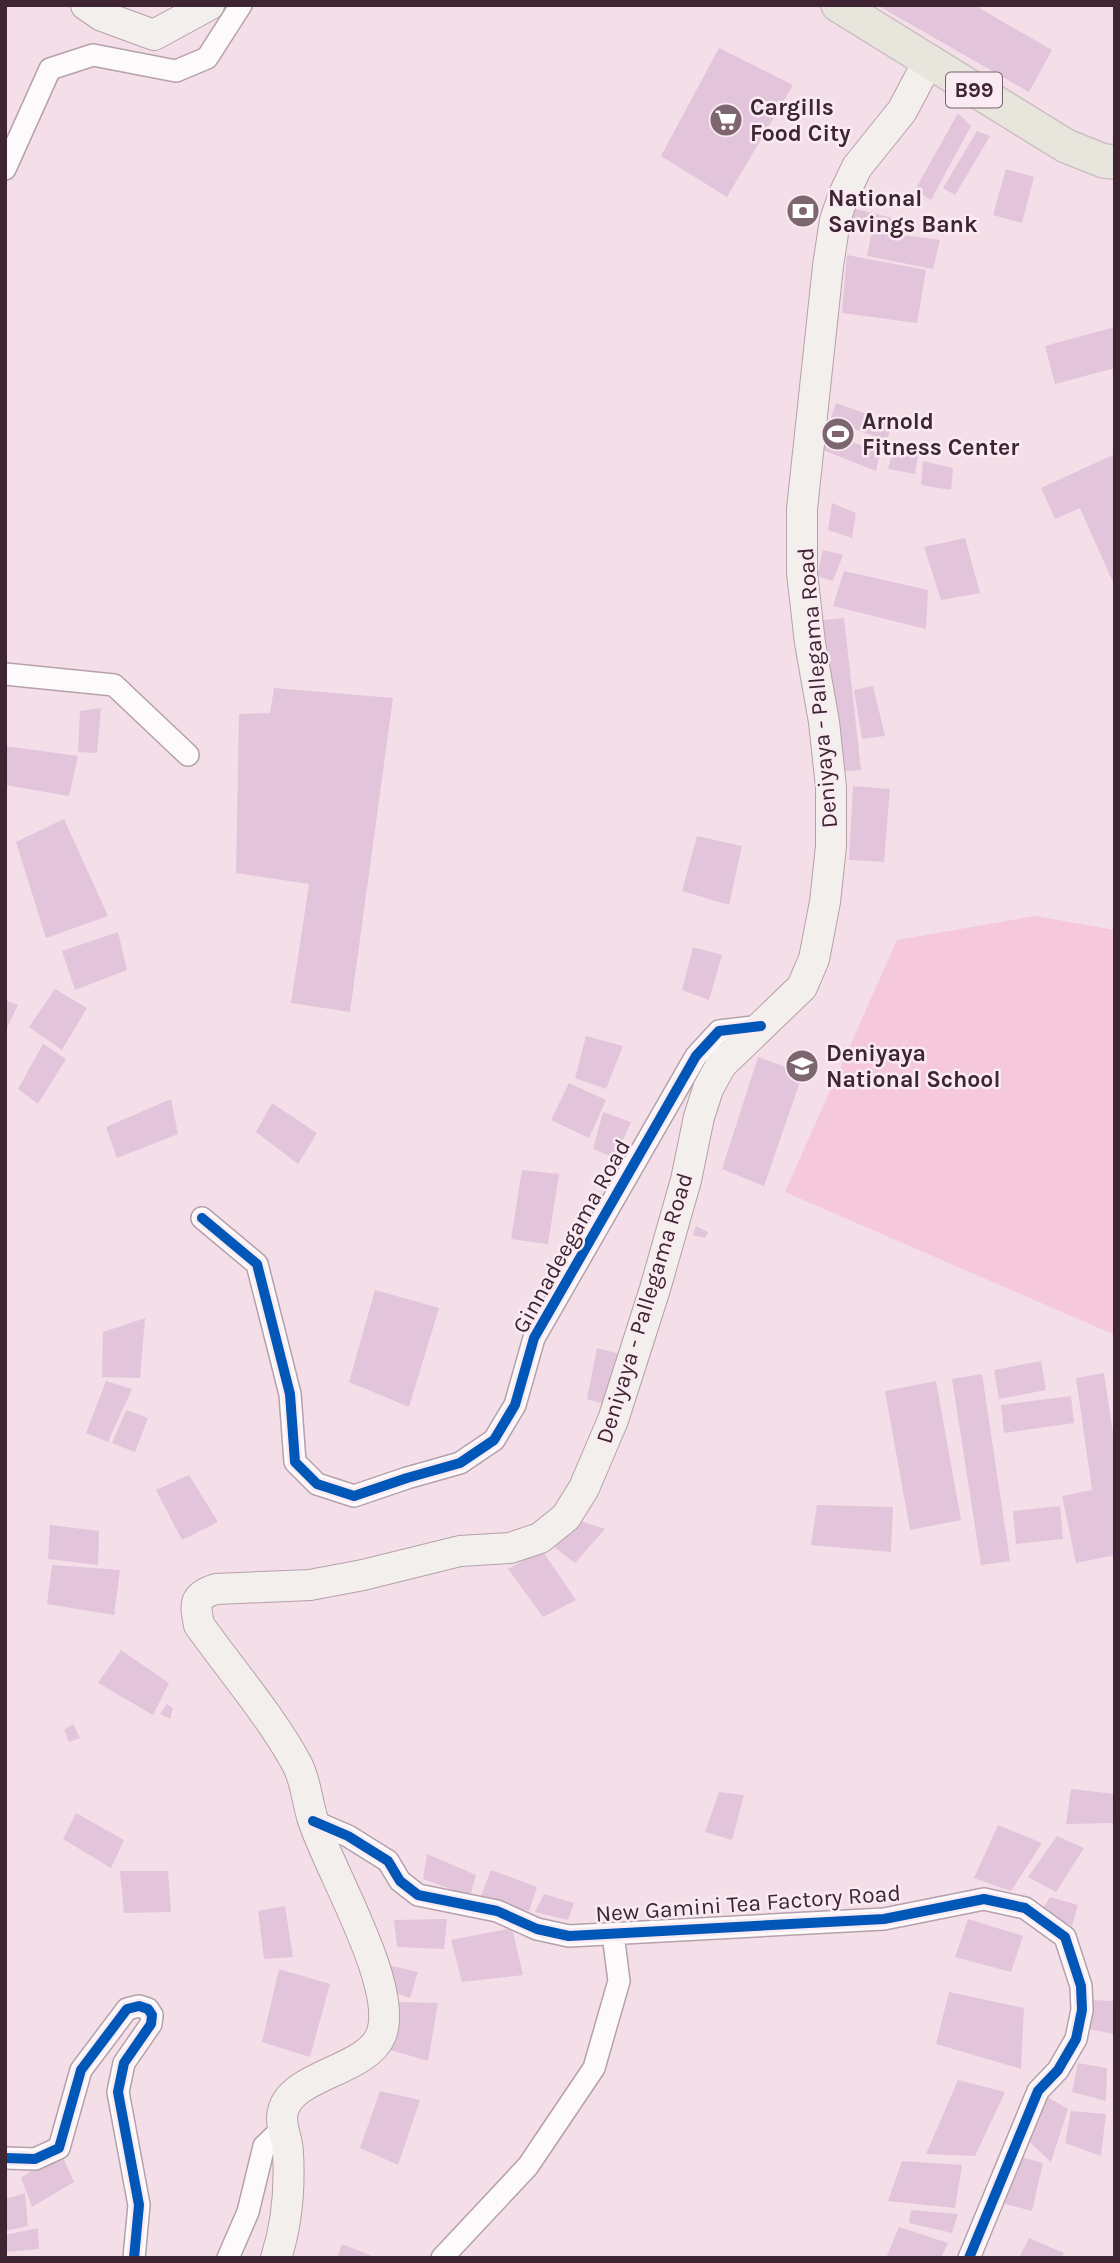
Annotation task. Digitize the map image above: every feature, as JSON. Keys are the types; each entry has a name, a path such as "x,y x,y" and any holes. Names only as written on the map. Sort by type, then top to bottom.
{"main road":[{"path":"86,5 102,16 154,35 209,5"},
{"name":"B99","path":"838,5 1066,146 1115,162"},
{"name":"Deniyaya - Pallegama Road","path":"276,2258 282,2240 288,2196 288,2149 283,2111 290,2098 309,2083 347,2065 373,2048 382,2034 385,2012 378,1975 313,1821 299,1768 281,1736 199,1625 195,1608 205,1592 216,1589 310,1585 460,1551 510,1548 540,1538 566,1517 583,1488 613,1420 658,1277 686,1180 708,1088 721,1065 802,987 814,959 825,902 831,846 831,787 802,573 803,509 827,279 835,220 844,194 857,167 902,111 928,62"}],"street":[{"path":"5,169 50,69 93,55 176,71 207,58 241,5"},
{"path":"5,674 114,685 188,755"},
{"name":"Ginnadeegama Road","path":"202,1218 257,1264 290,1394 295,1462 317,1484 354,1496 460,1462 494,1440 515,1405 534,1338 696,1056 719,1031 761,1026"},
{"name":"New Gamini Tea Factory Road","path":"313,1821 348,1836 388,1861 400,1881 418,1895 497,1911 537,1929 569,1936 884,1919 984,1899 1025,1908 1065,1937 1081,1986 1082,2010 1076,2039 1058,2070 1038,2091 969,2258"},
{"path":"442,2258 528,2166 594,2068 619,1981 613,1934"},
{"path":"5,2158 35,2159 58,2148 81,2070 127,2009 139,2006 148,2009 152,2015 151,2024 124,2063 118,2092 139,2205 134,2258"},
{"path":"228,2258 248,2212 264,2146 283,2127"}],"shaded area":[{"path":"1035,916 1115,930 1115,1335 785,1192 897,940"}],"building":[{"path":"877,5 974,5 1052,50 1029,92"},
{"name":"Cargills Food City","path":"719,48 793,85 727,197 661,156"},
{"path":"958,113 971,126 931,200 915,190"},
{"path":"977,131 990,136 955,195 943,188"},
{"path":"1006,169 1034,177 1022,223 993,215"},
{"path":"845,206 892,218 889,229 842,221"},
{"path":"872,231 940,240 933,269 867,256"},
{"path":"847,255 926,270 917,323 842,313"},
{"path":"1115,327 1115,368 1055,384 1045,346"},
{"name":"Arnold Fitness Center","path":"836,403 892,423 887,441 852,428 848,440 880,453 876,471 820,449"},
{"path":"894,448 918,455 915,474 888,469"},
{"path":"1115,454 1115,587 1080,508 1055,519 1041,488"},
{"path":"923,461 953,468 951,490 921,485"},
{"path":"832,503 856,513 852,538 828,530"},
{"path":"965,538 980,593 941,600 924,547"},
{"path":"823,550 843,555 833,581 817,576"},
{"path":"844,571 928,590 926,629 833,606"},
{"path":"844,618 861,770 837,772 813,621"},
{"path":"873,686 885,736 862,739 854,690"},
{"path":"274,688 393,698 350,1012 291,1003 309,884 236,873 239,714 270,713"},
{"path":"101,708 97,753 78,752 80,711"},
{"path":"5,746 78,756 69,796 5,785"},
{"path":"853,786 890,789 884,862 849,860"},
{"path":"64,819 108,916 46,938 16,842"},
{"path":"697,836 742,846 729,905 682,891"},
{"path":"118,932 127,970 75,990 62,951"},
{"path":"693,947 722,955 709,1000 682,990"},
{"path":"55,989 87,1008 62,1050 29,1027"},
{"path":"5,1000 18,1005 5,1032"},
{"path":"586,1036 623,1046 606,1089 575,1078"},
{"path":"43,1044 66,1059 38,1104 18,1089"},
{"path":"758,1057 803,1073 764,1186 722,1169"},
{"path":"569,1083 606,1100 589,1138 551,1120"},
{"path":"171,1099 178,1134 117,1158 106,1127"},
{"path":"272,1103 317,1133 298,1164 256,1132"},
{"path":"603,1112 631,1122 615,1158 593,1149"},
{"path":"522,1170 559,1174 548,1244 511,1239"},
{"path":"696,1226 708,1232 705,1238 693,1235"},
{"path":"375,1290 439,1308 409,1407 349,1382"},
{"path":"145,1318 140,1378 102,1377 103,1332"},
{"path":"597,1348 623,1355 607,1405 587,1399"},
{"path":"1041,1361 1046,1390 999,1399 994,1370"},
{"path":"1104,1373 1115,1447 1115,1555 1076,1563 1062,1496 1092,1490 1076,1378"},
{"path":"982,1374 1010,1561 981,1565 952,1379"},
{"path":"106,1381 132,1389 108,1442 86,1433"},
{"path":"936,1381 961,1520 910,1530 885,1391"},
{"path":"1071,1396 1074,1423 1004,1433 1001,1405"},
{"path":"126,1410 148,1418 135,1452 112,1443"},
{"path":"189,1475 218,1522 182,1540 156,1490"},
{"path":"817,1505 893,1507 891,1552 811,1545"},
{"path":"1060,1506 1063,1539 1016,1544 1013,1511"},
{"path":"571,1518 605,1529 575,1563 550,1544"},
{"path":"50,1525 99,1531 98,1565 48,1559"},
{"path":"542,1550 576,1600 543,1617 508,1569"},
{"path":"52,1565 120,1570 114,1615 47,1604"},
{"path":"121,1650 169,1683 153,1715 98,1683"},
{"path":"167,1704 173,1708 170,1719 160,1714"},
{"path":"73,1724 80,1738 69,1742 64,1730"},
{"path":"1071,1789 1115,1794 1115,1823 1066,1824"},
{"path":"719,1792 744,1795 732,1840 705,1832"},
{"path":"76,1813 124,1840 111,1868 63,1839"},
{"path":"998,1825 1042,1843 1011,1891 974,1878"},
{"path":"1057,1836 1084,1848 1056,1892 1028,1877"},
{"path":"427,1854 476,1875 470,1896 423,1879"},
{"path":"491,1870 537,1887 529,1911 481,1896"},
{"path":"120,1871 168,1871 171,1912 124,1913"},
{"path":"544,1894 574,1903 568,1920 535,1912"},
{"path":"1050,1897 1078,1905 1072,1926 1041,1912"},
{"path":"285,1906 293,1957 264,1959 258,1911"},
{"path":"447,1919 444,1949 397,1947 394,1920"},
{"path":"968,1919 1023,1936 1011,1972 955,1957"},
{"path":"512,1928 523,1975 462,1982 451,1940"},
{"path":"384,1964 418,1972 410,1998 385,1989"},
{"path":"279,1969 330,1984 310,2057 262,2042"},
{"path":"949,1992 1024,2008 1021,2069 936,2044"},
{"path":"1091,2000 1115,2001 1115,2034 1082,2028"},
{"path":"399,2002 438,2003 428,2061 387,2049"},
{"path":"1078,2063 1107,2068 1106,2101 1072,2092"},
{"path":"958,2080 1005,2092 975,2156 926,2154"},
{"path":"380,2091 420,2100 398,2165 360,2148"},
{"path":"1046,2096 1068,2109 1051,2162 1024,2137"},
{"path":"1071,2111 1106,2114 1101,2156 1065,2143"},
{"path":"60,2151 74,2182 32,2207 21,2178"},
{"path":"1014,2155 1043,2163 1032,2211 1002,2203"},
{"path":"902,2161 962,2165 955,2208 888,2201"},
{"path":"25,2193 28,2226 5,2231 5,2199"},
{"path":"911,2210 958,2214 952,2233 909,2223"},
{"path":"899,2227 948,2243 941,2258 886,2258"},
{"path":"38,2228 39,2249 5,2252 5,2235"},
{"path":"1029,2238 1064,2253 1061,2258 1019,2258"},
{"path":"342,2244 377,2258 337,2258"}],"cycle path":[{"path":"202,1218 257,1264 290,1394 295,1462 317,1484 354,1496 460,1463 494,1440 515,1405 534,1338 696,1056 719,1031 761,1026"},
{"path":"313,1821 348,1836 388,1861 400,1881 418,1895 497,1911 537,1929 569,1936 884,1919 984,1899 1025,1908 1065,1937 1081,1986 1082,2010 1076,2039 1058,2070 1038,2091 969,2258"},
{"path":"5,2158 35,2159 59,2148 81,2070 127,2009 139,2006 148,2009 152,2015 151,2024 124,2063 118,2092 139,2205 134,2258"}],"place":[{"name":"Cargills Food City","path":"726,120"},
{"name":"National Savings Bank","path":"803,211"},
{"name":"Arnold Fitness Center","path":"838,434"},
{"name":"Deniyaya National School","path":"802,1066"}]}
